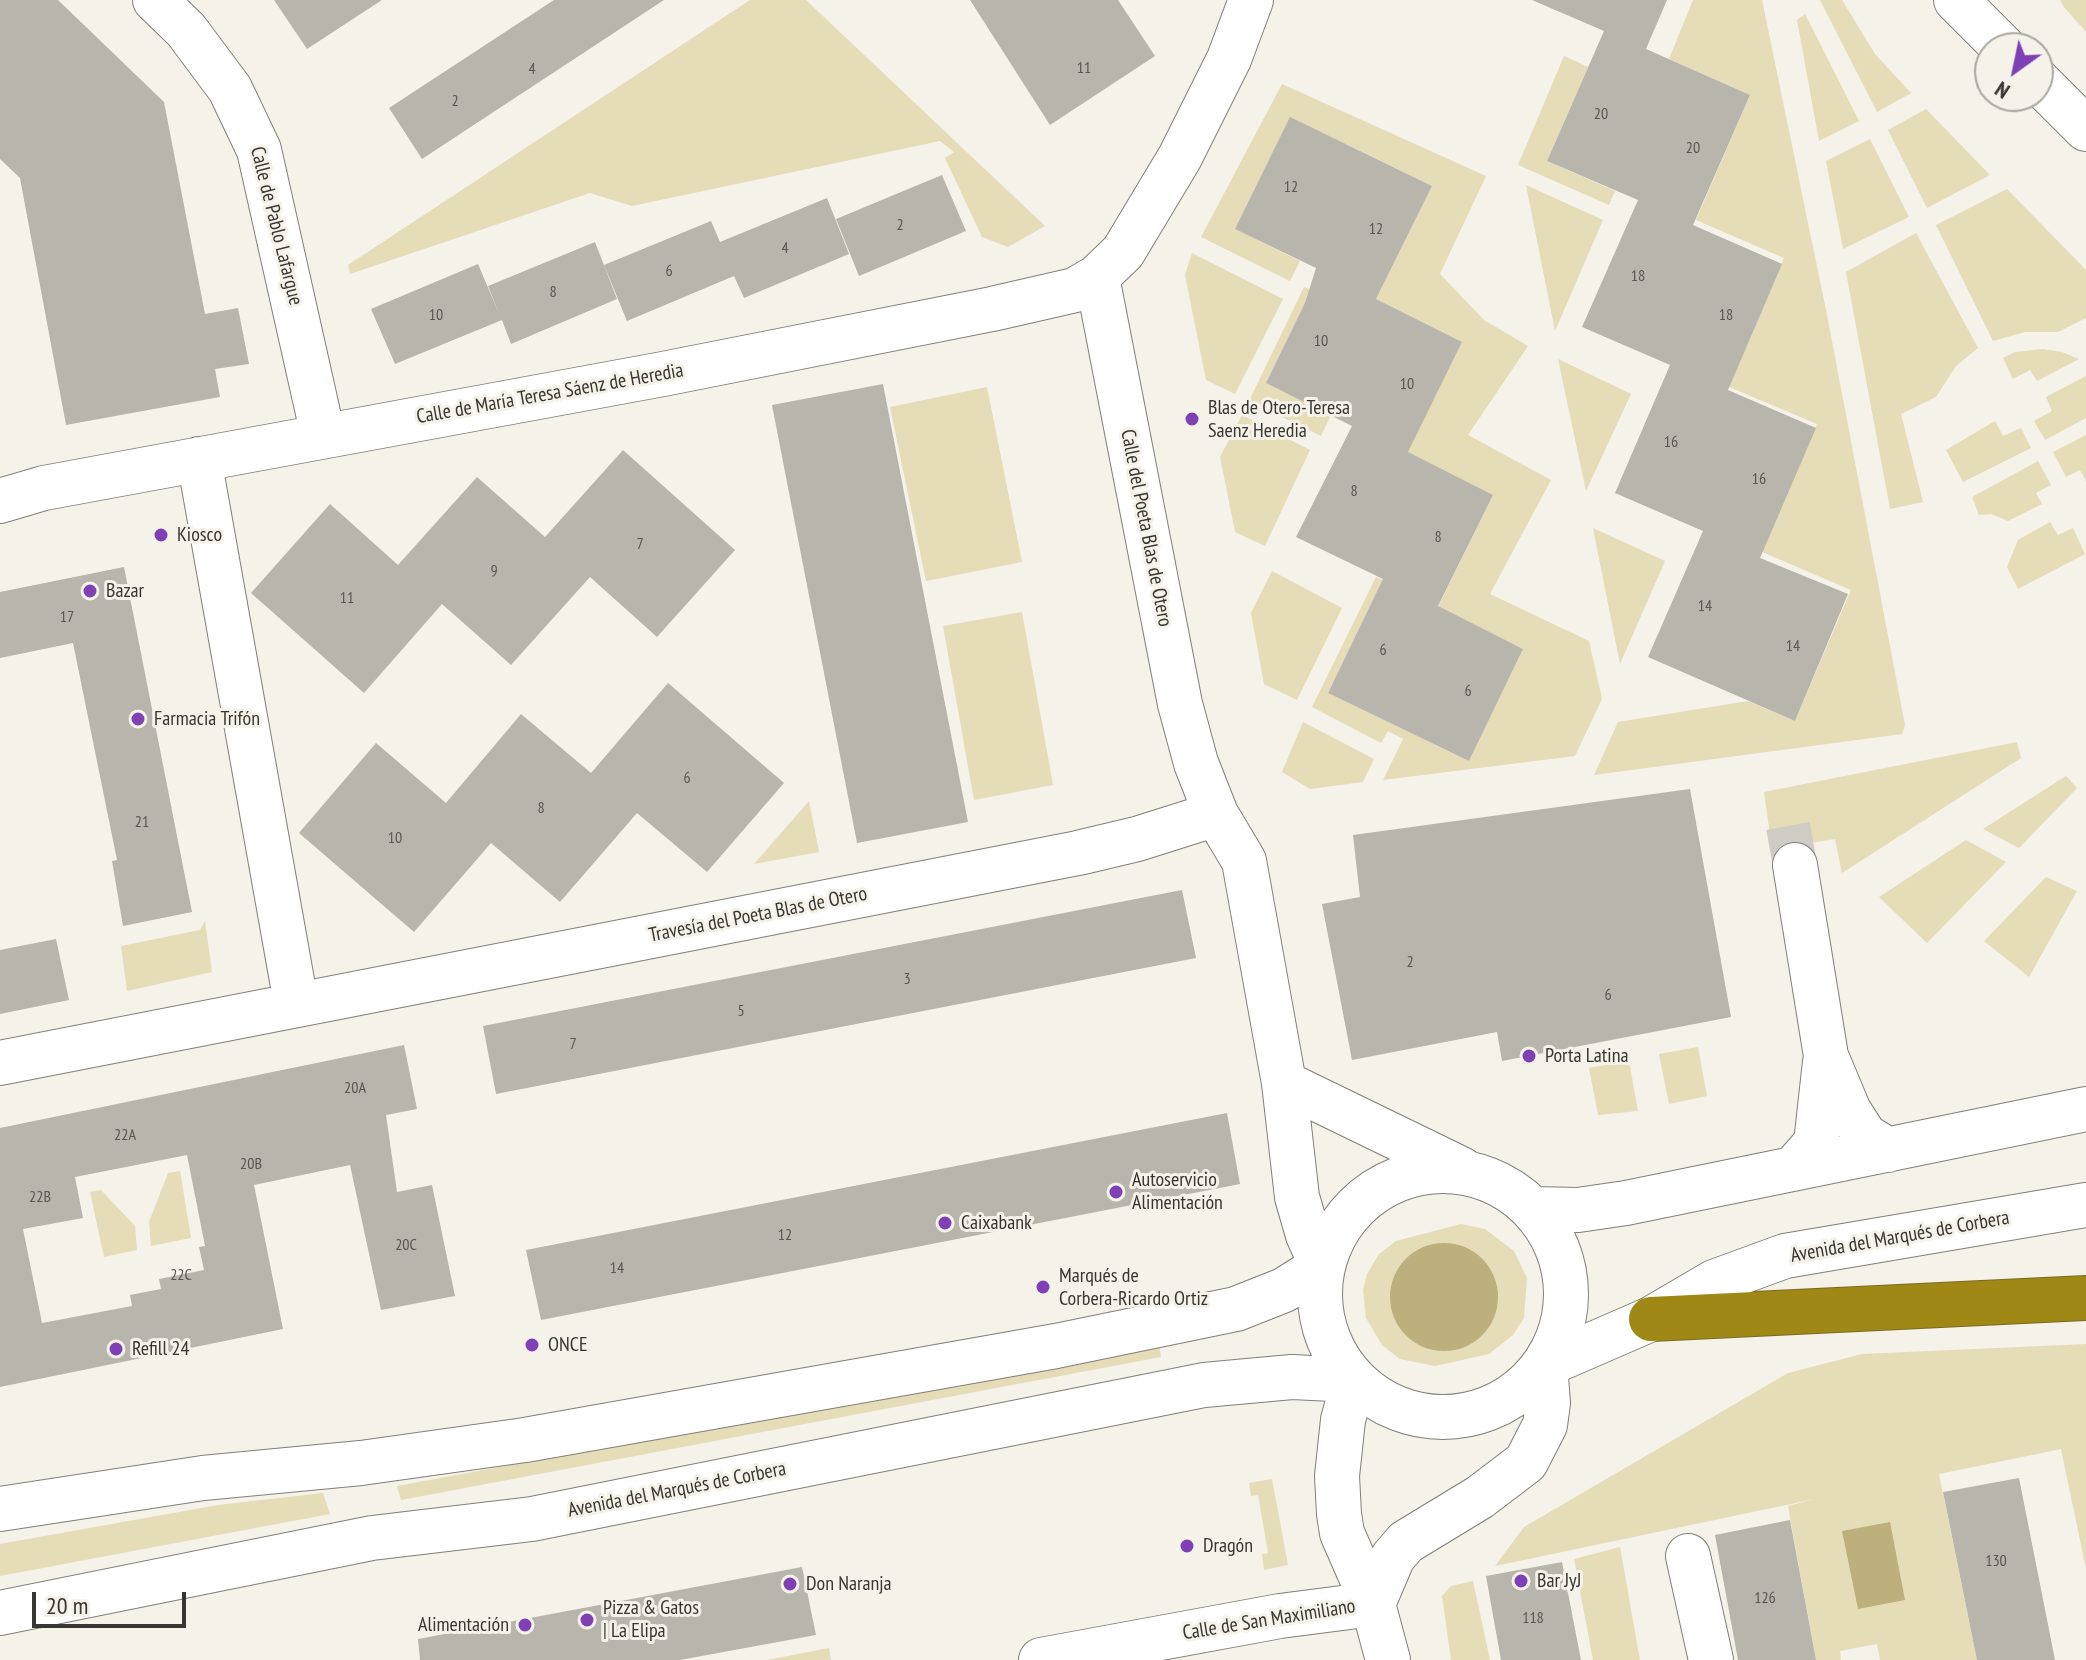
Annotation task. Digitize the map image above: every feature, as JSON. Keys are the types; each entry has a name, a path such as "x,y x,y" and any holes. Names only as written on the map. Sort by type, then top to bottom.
{"highway":[{"path":"1651,1319 2086,1298"}],"street":[{"name":"Calle de Pablo Lafargue","path":"155,0 186,30 230,89 259,150 323,435"},
{"path":"1097,277 1123,252 1180,157 1229,59 1251,0"},
{"path":"1956,0 1988,32"},
{"path":"2054,97 2086,129"},
{"name":"Calle de María Teresa Sáenz de Heredia","path":"0,501 33,490 663,374 992,309 1075,290 1097,277"},
{"name":"Calle del Poeta Blas de Otero","path":"1097,277 1180,704 1196,763 1216,814 1244,861 1284,1083 1297,1197 1308,1235 1322,1266"},
{"path":"199,459 296,1003"},
{"name":"Travesía del Poeta Blas de Otero","path":"0,1063 1078,853 1137,839 1216,814"},
{"path":"1795,865 1826,1056 1849,1111 1865,1136 1888,1150"},
{"path":"1793,1169 1816,1143 1826,1056"},
{"path":"1284,1083 1515,1193 1534,1209 1559,1251 1565,1274 1564,1322 1545,1365 1509,1399 1465,1416 1416,1415 1372,1395 1354,1380 1327,1339 1319,1290 1322,1266 1331,1241 1343,1221 1378,1188 1423,1172 1471,1174"},
{"path":"1534,1209 1578,1210 1626,1203 2086,1109"},
{"name":"Avenida del Marqués de Corbera","path":"1545,1365 1651,1319 1714,1282 1785,1256 2086,1205"},
{"path":"0,1509 203,1478 361,1463 525,1440 1056,1346 1236,1309 1284,1290 1322,1266"},
{"name":"Calle de San Maximiliano","path":"1041,1660 1280,1616 1373,1604 1393,1557 1406,1542 1480,1497 1526,1462 1545,1425 1548,1403 1545,1365"},
{"name":"Avenida del Marqués de Corbera","path":"0,1613 372,1538 532,1519 1204,1385 1292,1377 1354,1380"},
{"path":"1354,1380 1343,1420 1337,1476 1339,1514 1342,1533 1373,1604 1388,1660"},
{"path":"1688,1556 1711,1660"}],"shaded area":[{"path":"750,0 806,0 1045,226 1008,247 982,237 945,158 954,152 940,141 632,206 590,193 350,274 348,265"},
{"path":"1693,0 1762,0 1827,315 1905,725 1902,734 1594,775 1618,722 1748,701 1795,721 1851,590 1762,552 1817,424 1729,387 1784,258 1696,220 1750,95 1669,59"},
{"path":"1820,0 1842,0 1875,54 1911,93 1877,112"},
{"path":"2060,0 2086,0 2086,32 2064,7"},
{"path":"1805,14 1859,121 1819,141 1797,20"},
{"path":"1564,56 1588,67 1547,161 1615,191 1609,205 1518,165"},
{"path":"1282,84 1486,176 1440,274 1484,320 1528,346 1468,435 1551,480 1490,594 1589,641 1602,699 1575,756 1383,780 1403,739 1388,731 1381,743 1312,707 1376,577 1383,580 1328,693 1469,761 1523,649 1438,607 1493,495 1407,453 1462,342 1376,299 1432,186 1346,144 1236,229 1300,261 1290,281 1201,237"},
{"path":"1926,109 1990,175 1927,208 1888,130"},
{"path":"1870,139 1909,217 1843,249 1826,161"},
{"path":"1526,185 1603,220 1555,331"},
{"path":"2007,189 2086,270 2086,318 2058,332 2025,332 1993,341 1936,225"},
{"path":"1916,233 1978,348 1956,366 1936,397 1901,414 1923,502 1890,509 1846,272"},
{"path":"1192,253 1283,299 1235,394 1206,380 1185,275"},
{"path":"1304,287 1312,290 1266,383 1331,415 1321,436 1249,401"},
{"path":"2043,349 2079,359 2037,381 2030,370 2013,379 2003,358 2015,352"},
{"path":"1558,359 1631,394 1586,491"},
{"path":"2086,376 2086,418 2045,440 2034,421 2052,411 2046,397"},
{"path":"987,387 1022,562 926,581 890,407"},
{"path":"1242,415 1310,450 1265,546 1235,532 1220,457"},
{"path":"1995,421 2003,436 2021,428 2031,448 1963,482 1946,450"},
{"path":"2086,435 2086,481 2080,470 2066,477 2053,452"},
{"path":"2038,461 2051,485 2036,493 2042,504 2008,521 1991,514 1979,515 1972,497"},
{"path":"2050,522 2058,535 2073,528 2085,554 2018,589 2007,567 2018,540"},
{"path":"1593,528 1665,561 1620,664"},
{"path":"1272,571 1342,608 1297,700 1264,684 1251,613"},
{"path":"1022,612 1053,785 974,800 943,626"},
{"path":"1303,722 1374,759 1363,782 1310,789 1282,772"},
{"path":"2017,742 2021,758 1842,873 1835,839 1772,849 1764,792"},
{"path":"2066,776 2077,788 2019,848 1983,829"},
{"path":"809,801 819,852 754,864"},
{"path":"1966,840 2006,862 1927,943 1879,897"},
{"path":"2046,877 2077,891 2029,977 1984,941"},
{"path":"205,921 212,972 127,991 121,946 200,930"},
{"path":"1698,1047 1707,1096 1669,1104 1659,1054"},
{"path":"1629,1061 1638,1111 1598,1115 1589,1068"},
{"path":"180,1171 191,1238 151,1246 149,1222 168,1173"},
{"path":"101,1190 135,1226 137,1250 104,1257 90,1192"},
{"path":"1461,1224 1485,1229 1514,1251 1527,1278 1524,1318 1513,1335 1489,1354 1435,1366 1400,1359 1382,1345 1366,1318 1363,1290 1367,1274 1379,1254 1396,1241"},
{"path":"1444,1243 1465,1247 1482,1259 1494,1276 1498,1297 1494,1318 1482,1335 1465,1347 1444,1351 1423,1347 1406,1335 1394,1318 1390,1297 1394,1276 1406,1259 1423,1247"},
{"path":"2086,1344 2086,1569 2061,1449 1939,1474 1977,1660 1880,1660 1877,1644 1840,1651 1841,1660 1816,1660 1788,1506 1815,1499 1495,1566 1524,1527 1788,1373 1862,1354"},
{"path":"1159,1345 1161,1357 401,1500 397,1486"},
{"path":"1272,1479 1288,1565 1264,1570 1262,1554 1268,1553 1258,1495 1251,1496 1249,1483"},
{"path":"323,1493 330,1514 0,1576 0,1544 218,1505"},
{"path":"1890,1522 1905,1600 1858,1609 1842,1531"},
{"path":"1620,1547 1640,1660 1593,1660 1574,1559"},
{"path":"1473,1581 1490,1660 1451,1660 1442,1596 1451,1586"},
{"path":"829,1648 831,1660 767,1660"}],"building":[{"path":"0,0 58,0 164,102 205,314 238,308 249,364 215,369 220,397 66,425 20,178 0,159"},
{"path":"274,0 382,0 307,49"},
{"path":"554,0 664,0 422,159 389,108"},
{"path":"970,0 1118,0 1155,56 1050,125"},
{"path":"1532,0 1667,0 1646,49 1750,95 1693,225 1782,264 1728,390 1816,428 1760,558 1848,594 1795,721 1648,657 1703,531 1615,493 1670,365 1582,327 1638,200 1547,161 1604,31"},
{"path":"1290,117 1432,186 1376,299 1462,342 1408,452 1493,495 1438,606 1523,649 1469,761 1328,693 1383,579 1296,537 1352,426 1266,383 1305,303 1316,268 1235,229"},
{"path":"942,175 966,231 859,276 836,219"},
{"path":"827,198 849,254 744,298 734,276 627,321 604,265 711,221 720,242"},
{"path":"595,242 617,299 511,344 502,320 395,364 371,309 478,264 500,316 488,286"},
{"path":"883,384 968,822 857,843 772,405"},
{"path":"623,450 735,550 657,637 590,577 511,665 442,604 364,693 251,593 330,504 398,565 477,477 545,537"},
{"path":"124,567 192,912 123,926 112,861 117,860 73,643 0,658 0,592"},
{"path":"668,683 784,783 707,872 637,813 560,902 491,843 414,932 299,833 376,743 446,803 521,714 591,773"},
{"path":"1690,789 1731,1017 1502,1061 1497,1032 1352,1060 1322,904 1360,897 1353,835"},
{"path":"1182,890 1196,958 496,1094 483,1026"},
{"path":"56,939 69,1000 0,1014 0,950"},
{"path":"404,1045 417,1109 386,1115 397,1192 432,1185 455,1296 381,1310 350,1165 254,1185 283,1329 0,1387 0,1128","holes":["187,1155 205,1246 199,1247 204,1270 159,1279 161,1289 130,1295 132,1306 42,1323 23,1229 83,1218 75,1177"]},
{"path":"1227,1113 1240,1184 541,1320 526,1250"},
{"path":"2019,1478 2055,1660 1977,1660 1943,1492"},
{"path":"1790,1520 1816,1660 1738,1660 1715,1535"},
{"path":"1562,1562 1581,1660 1501,1660 1486,1576"},
{"path":"802,1567 816,1635 680,1660 420,1660 418,1639"}],"tunnel":[{"path":"1788,826 1795,865"}],"place":[{"name":"Blas de Otero-Teresa Saenz Heredia","path":"1192,419"},
{"name":"Kiosco","path":"161,535"},
{"name":"Bazar","path":"90,591"},
{"name":"Farmacia Trifón","path":"138,719"},
{"name":"Porta Latina","path":"1529,1056"},
{"name":"Autoservicio Alimentación","path":"1116,1192"},
{"name":"Caixabank","path":"945,1223"},
{"name":"Marqués de Corbera-Ricardo Ortiz","path":"1043,1287"},
{"name":"ONCE","path":"532,1345"},
{"name":"Refill 24","path":"116,1349"},
{"name":"Dragón","path":"1187,1546"},
{"name":"Bar JyJ","path":"1521,1581"},
{"name":"Don Naranja","path":"790,1584"},
{"name":"Pizza & Gatos | La Elipa","path":"587,1620"},
{"name":"Alimentación","path":"525,1625"}]}
